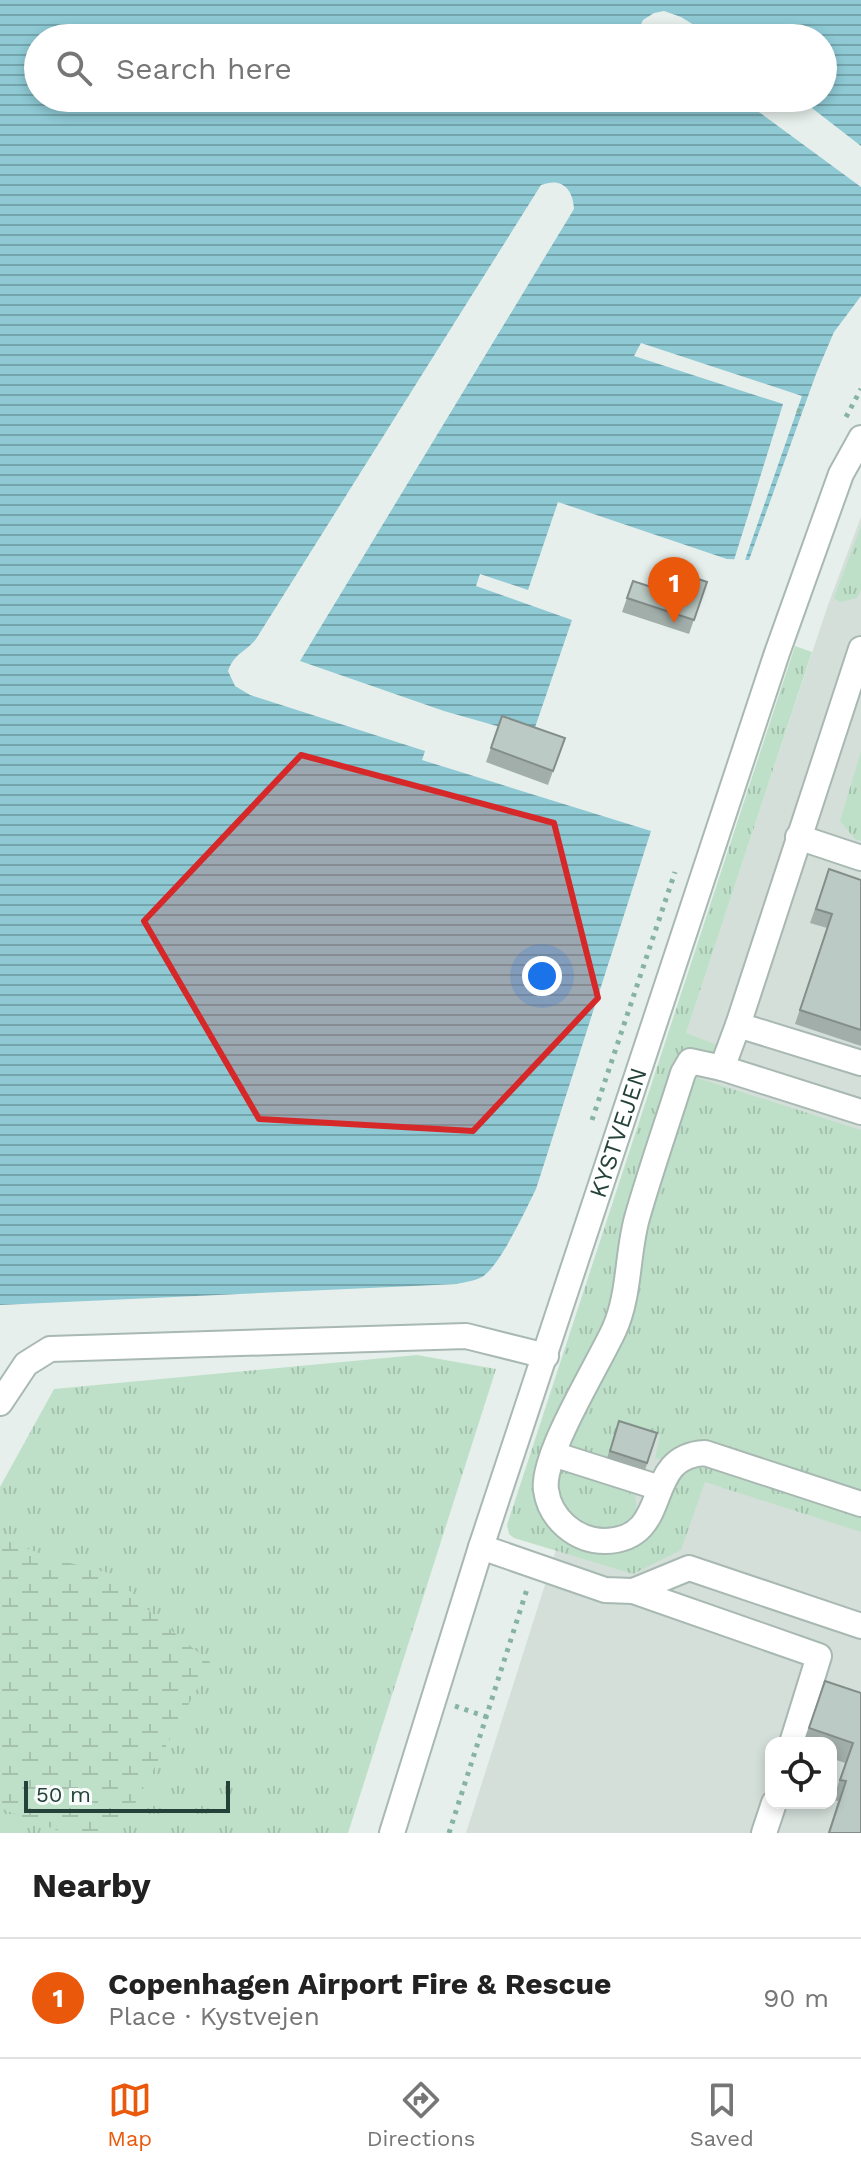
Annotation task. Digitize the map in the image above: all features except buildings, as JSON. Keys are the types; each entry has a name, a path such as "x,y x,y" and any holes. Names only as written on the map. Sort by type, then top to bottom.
{"street":[{"name":"KYSTVEJEN","path":"392,1833 481,1547 777,653 841,474 861,438"},
{"path":"722,1068 861,649"},
{"path":"798,837 861,858"},
{"path":"738,1025 861,1063"},
{"path":"861,1112 722,1068 690,1061 683,1073 636,1220 616,1327 553,1454 546,1480 550,1506 569,1529 591,1539 616,1539 644,1524 653,1513 668,1471 675,1463 693,1454 705,1453 861,1504"},
{"path":"0,1403 26,1364 50,1349 466,1336 546,1356"},
{"path":"553,1454 660,1488"},
{"path":"481,1547 605,1590 633,1591 819,1656 794,1737"},
{"path":"633,1591 689,1568 861,1626"},
{"path":"764,1833 772,1809"}],"path":[{"path":"449,1833 535,1565"}],"highlighted area":[{"path":"301,755 554,823 598,998 473,1131 259,1119 144,921"}],"shaded area":[{"path":"861,517 861,1833 466,1833 556,1550 518,1537 828,605"}],"green space":[{"path":"861,526 861,590 857,598 840,602 834,598"},
{"path":"795,646 812,652 686,1033 725,1048 721,1059 689,1050 651,1155 614,1323 538,1503 556,1532 571,1541 604,1551 675,1477 699,1462 861,1512 861,1532 705,1482 681,1550 633,1574 514,1538 509,1534 507,1525"},
{"path":"861,751 861,841 855,839 840,821"},
{"path":"688,1075 861,1130 861,1492 700,1440 682,1448 667,1461 655,1458 660,1435 620,1423 607,1466 566,1450"},
{"path":"417,1355 496,1369 348,1833 0,1833 0,1487 54,1389"},
{"path":"561,1468 635,1495 636,1508 629,1524 613,1529 582,1529 560,1501 557,1488"},
{"path":"0,1538 54,1559 113,1574 155,1617 211,1663 119,1833 64,1833 0,1808"}],"water":[{"path":"0,0 861,0 861,146 817,112 837,112 837,24 692,24 664,11 654,13 641,24 24,24 24,112 759,112 861,187 861,296 834,332 816,374 749,560 727,559 558,502 528,590 480,574 476,586 572,620 532,736 444,711 300,661 574,209 565,186 554,182 541,185 256,639 237,656 228,671 235,686 250,695 425,751 422,760 651,831 536,1189 504,1250 489,1271 482,1277 457,1284 0,1305"}],"pier":[{"path":"641,343 802,396 745,560 734,560 783,404 634,356"}],"place":[{"name":"Copenhagen Airport Fire & Rescue","path":"674,623"}]}
